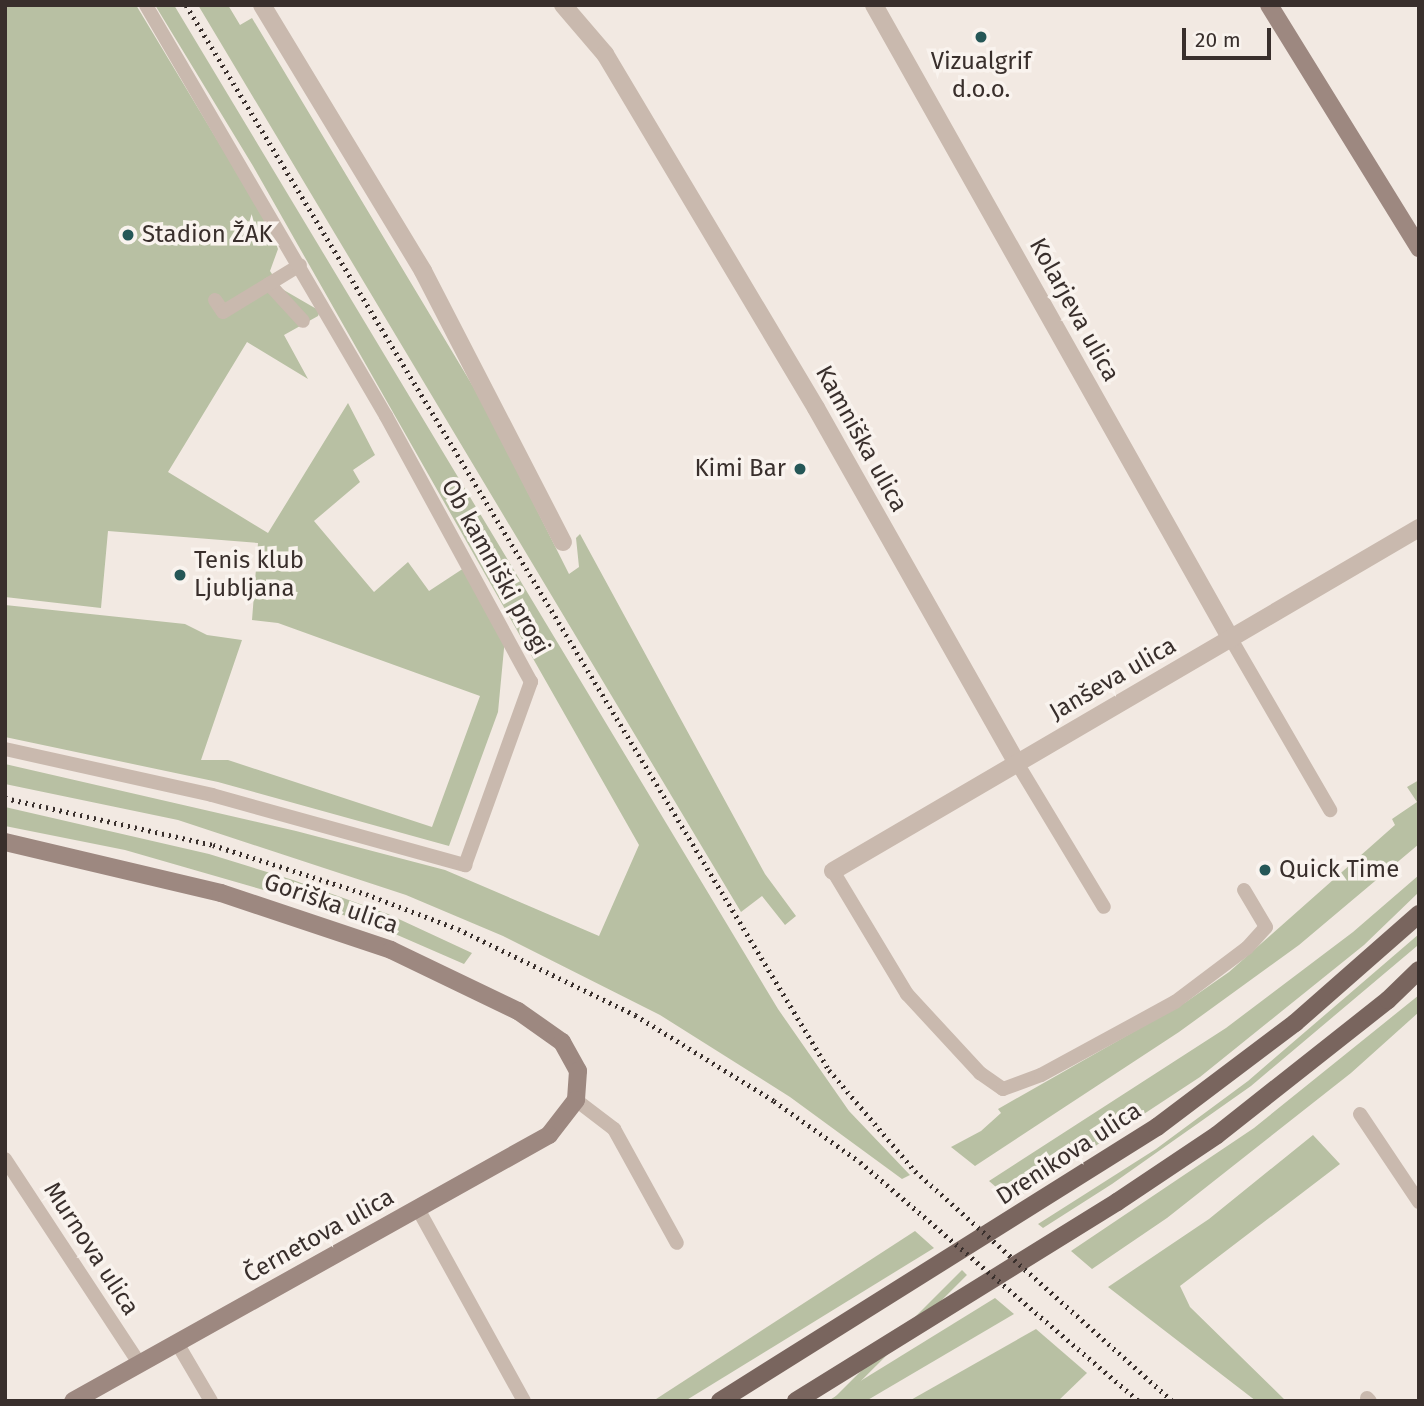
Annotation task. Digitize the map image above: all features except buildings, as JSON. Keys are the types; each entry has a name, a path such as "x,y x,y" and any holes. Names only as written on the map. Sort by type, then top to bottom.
{"main road":[{"name":"Drenikova ulica","path":"720,1401 1157,1127 1295,1023 1419,914"},
{"path":"796,1401 1105,1209 1217,1135 1338,1040 1419,970"}],"street":[{"path":"262,5 423,271 563,542"},
{"name":"Kamniška ulica","path":"562,5 605,54 810,397 1017,763"},
{"name":"Kolarjeva ulica","path":"874,5 1231,639"},
{"path":"1269,5 1419,248"},
{"name":"Janševa ulica","path":"833,871 1419,528"},
{"name":"Goriška ulica","path":"5,842 250,902 348,933 458,979 518,1011 562,1042 578,1071 576,1100"},
{"name":"Černetova ulica","path":"73,1401 549,1135 576,1100"}],"lane":[{"name":"Ob kamniški progi","path":"5,749 212,795 465,865 531,682 300,265 146,5"},
{"path":"215,300 223,313 300,265"},
{"path":"270,284 303,321"},
{"path":"1231,639 1330,810"},
{"name":"Kamniška ulica","path":"1017,763 1104,907"},
{"path":"833,871 907,994 980,1073 1003,1088 1041,1075 1175,1002 1247,948 1266,927 1244,890"},
{"path":"576,1100 614,1129 677,1243"},
{"path":"1360,1114 1419,1202"},
{"name":"Murnova ulica","path":"5,1159 139,1363"},
{"path":"418,1209 524,1401"},
{"path":"177,1343 211,1401"}],"green space":[{"path":"5,5 136,5 269,226 278,249 270,271 282,289 320,311 318,316 284,335 308,379 247,342 168,472 268,533 348,403 375,455 353,470 360,482 314,521 374,592 408,562 429,591 464,568 505,638 498,712 449,846 218,782 5,737 5,605 185,624 207,635 242,640 201,760 228,760 432,827 480,696 278,623 252,620 258,543 108,531 101,608 5,597"},
{"path":"155,5 174,5 778,1009 849,1111 910,1175 902,1179 790,1097 660,1015 503,936 406,895 178,820 5,784 5,764 296,831 445,870 599,936 639,845 253,166"},
{"path":"198,5 228,5 240,25 252,18 483,403 569,574 579,567 576,538 580,534 765,874 796,916 785,925 762,896 741,912"},
{"path":"1419,780 1419,844 1299,945 1179,1032 975,1166 951,1147 981,1131 1001,1113 998,1109 1186,1002 1229,972 1395,825 1392,819 1417,802 1407,787"},
{"path":"5,807 209,854 293,880 388,914 472,953 464,964 379,927 295,899 125,850 5,826"},
{"path":"1419,875 1419,892 1364,945 1200,1077 1012,1201 989,1181 1226,1028 1353,932"},
{"path":"1419,934 1417,946 1251,1086 1112,1184 1043,1228 1038,1224 1156,1149 1248,1081"},
{"path":"1419,995 1419,1012 1351,1073 1167,1218 1092,1269 1071,1251 1254,1128"},
{"path":"1313,1135 1340,1164 1180,1286 1190,1307 1286,1401 1256,1401 1108,1287 1209,1219"},
{"path":"915,1231 934,1248 685,1401 653,1401"},
{"path":"962,1270 967,1275 841,1401 831,1401"},
{"path":"995,1298 1014,1314 866,1401 828,1401"},
{"path":"1036,1329 1087,1373 1058,1401 909,1401"}],"railway":[{"path":"186,5 829,1070 915,1171 1172,1401"},
{"path":"5,798 213,845 366,894 458,929 635,1015 774,1101 860,1162 1139,1401"}],"place":[{"name":"Vizualgrif d.o.o.","path":"981,37"},
{"name":"Stadion ŽAK","path":"128,235"},
{"name":"Kimi Bar","path":"800,469"},
{"name":"Tenis klub Ljubljana","path":"180,575"},
{"name":"Quick Time","path":"1265,870"}]}
